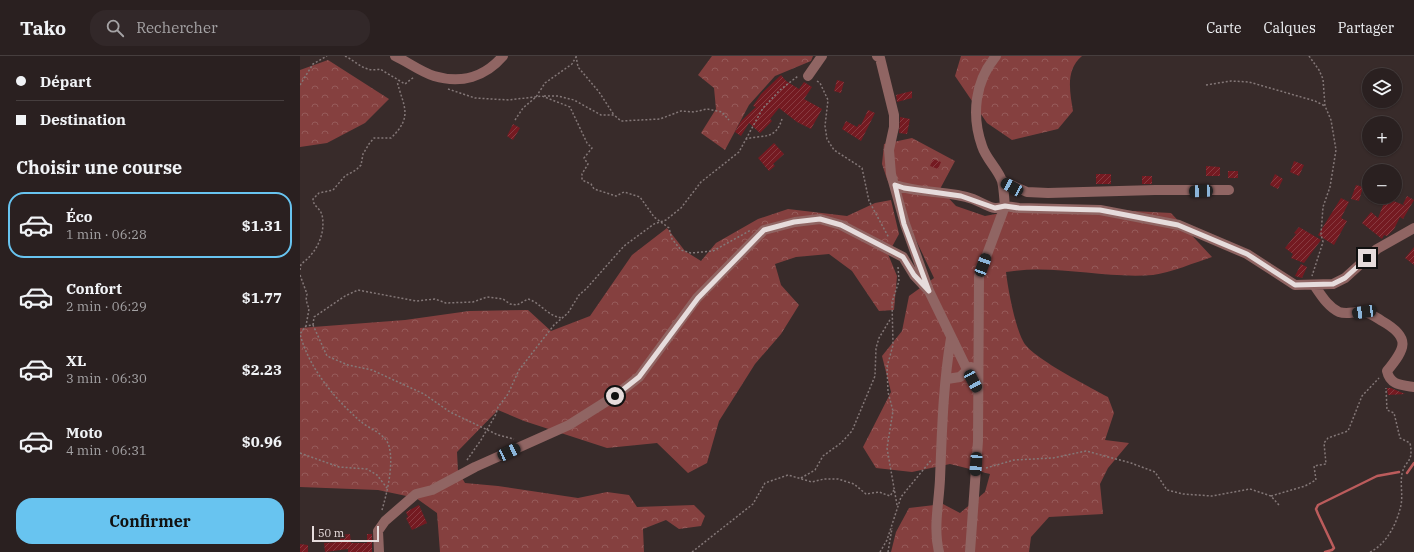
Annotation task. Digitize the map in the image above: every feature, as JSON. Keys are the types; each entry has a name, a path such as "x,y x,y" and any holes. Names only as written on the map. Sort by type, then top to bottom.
{"street":[{"path":"395,56 436,76 464,80 480,75 495,65 504,56"},
{"path":"808,76 822,56"},
{"path":"877,56 880,58 886,76 894,115 894,127 890,150 891,174 904,224 929,291 979,393"},
{"path":"970,552 976,475 979,393 979,276 1005,206 1002,181 982,147 978,127 976,103 986,67 996,56"},
{"path":"1002,181 1027,192 1048,193 1155,190 1229,190"},
{"path":"895,185 904,188 961,196 995,208 1005,206 1019,208 1100,210 1178,225 1247,254 1295,285 1309,286 1333,284 1345,278 1377,249 1414,228"},
{"path":"379,552 378,532 385,521 416,494 432,490 475,467 568,425 615,396 639,377 698,298 764,230 794,222 820,219 841,225 903,257 914,275 929,291"},
{"path":"1309,286 1330,307 1339,312 1347,314 1364,312 1398,331 1402,343 1402,353 1387,374 1393,383 1414,387"},
{"path":"939,552 937,544 936,507 940,480 942,407 947,379 946,369 951,338"},
{"path":"947,379 960,377 980,360"}],"path":[{"path":"300,85 314,64 327,56"},
{"path":"345,56 373,71 380,69 405,84 417,76"},
{"path":"1309,56 1319,70 1323,79 1325,106 1331,120 1336,150 1330,187 1323,208 1321,234 1323,242 1309,286"},
{"path":"515,120 523,108 536,96 545,83 572,64 576,57"},
{"path":"576,57 578,67 594,85 614,115 621,121 660,119 681,111 694,112 707,109 722,112 729,120"},
{"path":"464,464 475,450 496,414 498,407 508,394 519,370 554,325 568,313 579,294 586,289 624,246 654,224 666,220 681,208 689,195 701,182 739,152 763,108 799,75 808,76 820,83 828,100 825,126 827,139 834,150 862,168 869,201 891,242"},
{"path":"436,76 448,89 475,98 509,100 536,96 558,96 574,100 601,115 614,115"},
{"path":"300,270 302,264 307,260 321,240 323,231 322,214 313,203 313,199 319,193 333,190 340,180 361,165 363,154 374,138 391,138 399,131 406,119 405,108 397,80"},
{"path":"1206,84 1231,81 1250,82 1315,101 1325,106"},
{"path":"542,96 570,107 587,143 592,148 584,158 588,164 582,174 582,180 591,184 594,189 616,196 624,192 640,197 654,216 668,228 672,239 681,250 691,252 718,249 755,228"},
{"path":"746,139 765,137 774,134 782,119"},
{"path":"897,505 887,448 893,411 888,392 887,368 893,345 891,318 892,302 899,282 898,255"},
{"path":"300,275 307,294 306,300 308,310 306,326 300,334 309,359 327,386 362,422 379,433 389,446 390,478 381,515"},
{"path":"515,439 498,435 450,412 424,394 372,370 348,365 327,356 313,325 314,317 345,296 358,290 416,301 435,299 446,303 473,302 487,297 503,299 510,304 517,305 528,298 537,301 541,308 556,318 563,318"},
{"path":"801,478 815,470 823,456 841,443 852,431 876,376 876,348 879,338 891,318"},
{"path":"306,326 313,325"},
{"path":"1271,496 1305,486 1316,480 1314,466 1326,464 1324,443 1328,438 1348,431 1362,396 1387,374"},
{"path":"1370,552 1375,550 1391,533 1401,505 1402,474 1412,455 1410,443 1400,438 1394,412 1387,410 1387,374"},
{"path":"888,552 897,505 908,485 940,448"},
{"path":"976,475 989,466 1014,460 1053,458 1086,451 1131,463 1155,472 1167,490 1183,494 1212,496 1250,489 1271,496 1279,505"},
{"path":"300,453 339,467 367,469 377,474 387,488"},
{"path":"692,552 754,504 765,483 788,475 812,482 824,478 846,480 866,494 879,492 890,496 894,490"},
{"path":"880,552 887,540 893,522"}],"green space":[{"path":"712,56 813,56 811,61 775,76 749,105 725,150 701,133 716,109 714,88 698,75"},
{"path":"961,56 1082,56 1073,68 1071,75 1070,89 1073,111 1058,129 1012,140 987,123 955,76"},
{"path":"328,60 389,99 365,123 327,143 300,147 300,70"},
{"path":"912,138 955,161 940,189 956,206 985,216 1037,206 1171,213 1212,257 1175,270 1153,275 1135,276 1061,270 1024,270 1006,272 1015,317 1020,334 1028,348 1048,363 1108,397 1114,413 1105,440 1129,443 1108,468 1100,484 1103,514 1049,517 1031,537 1029,552 891,552 896,532 909,508 943,504 960,513 985,492 990,474 950,464 912,472 876,468 863,447 891,392 882,356 902,331 909,296 934,278 887,179 882,164 884,144"},
{"path":"891,200 899,234 888,254 897,276 894,310 879,311 852,271 829,254 796,257 775,264 781,285 799,305 781,334 755,364 719,421 707,463 688,473 657,443 607,448 524,421 498,410 457,452 458,471 465,483 498,486 578,498 607,492 629,495 637,507 694,505 705,516 701,526 679,529 666,520 643,529 644,552 440,552 437,513 416,498 378,490 300,487 300,328 405,320 469,311 528,310 551,331 590,316 632,255 667,228 685,251 701,261 716,243 758,219 788,209 847,216 875,203"}],"building":[{"path":"781,75 786,81 799,89 804,82 812,87 804,99 822,109 811,129 797,122 779,108 770,119 772,121 760,133 749,123 741,136 735,132 741,121 756,107 753,106 761,94"},
{"path":"837,80 844,82 841,93 834,91"},
{"path":"912,91 912,98 897,102 896,95"},
{"path":"868,110 875,113 861,141 842,129 846,121 857,127 859,124 861,125"},
{"path":"900,117 910,119 907,134 899,133"},
{"path":"513,124 520,128 513,140 507,136"},
{"path":"774,143 784,154 773,164 775,166 769,171 758,158"},
{"path":"933,159 941,162 938,169 930,166"},
{"path":"1294,161 1304,165 1299,176 1290,172"},
{"path":"1206,166 1220,167 1220,176 1206,176"},
{"path":"1228,171 1238,171 1238,178 1228,178"},
{"path":"1096,174 1111,174 1111,184 1096,184"},
{"path":"1275,174 1283,179 1278,189 1270,185"},
{"path":"1142,176 1152,176 1152,184 1142,184"},
{"path":"1356,185 1362,187 1359,201 1351,199"},
{"path":"1407,196 1414,200 1403,219 1400,217 1394,229 1387,236 1384,235 1382,239 1362,223 1371,212 1378,218 1384,204 1401,204 1406,206 1403,204"},
{"path":"1341,198 1349,202 1341,218 1347,221 1334,245 1318,235"},
{"path":"1299,227 1321,240 1304,263 1291,258 1293,254 1285,248 1296,234 1294,233"},
{"path":"1414,247 1414,265 1405,258"},
{"path":"1301,264 1307,267 1302,278 1295,276"},
{"path":"1387,388 1391,388 1405,394 1388,395"},
{"path":"419,505 427,523 412,530 406,518 408,517 406,512"},
{"path":"350,534 351,543 367,543 367,534 372,534 372,552 348,552 348,549 325,552 324,543 340,542 340,535"},
{"path":"300,544 308,545 308,552 300,552"}],"waterway":[{"path":"1407,473 1414,463"},
{"path":"1325,552 1334,548 1316,509 1318,505 1377,476 1399,472"}],"route":[{"path":"615,396 639,377 698,298 764,230 794,222 820,219 841,225 903,257 914,275 929,291 904,224 895,185 934,193 948,193 973,199 999,209 1005,206 1019,208 1100,210 1178,225 1247,254 1295,285 1320,286 1333,284 1356,270 1367,258"}]}
